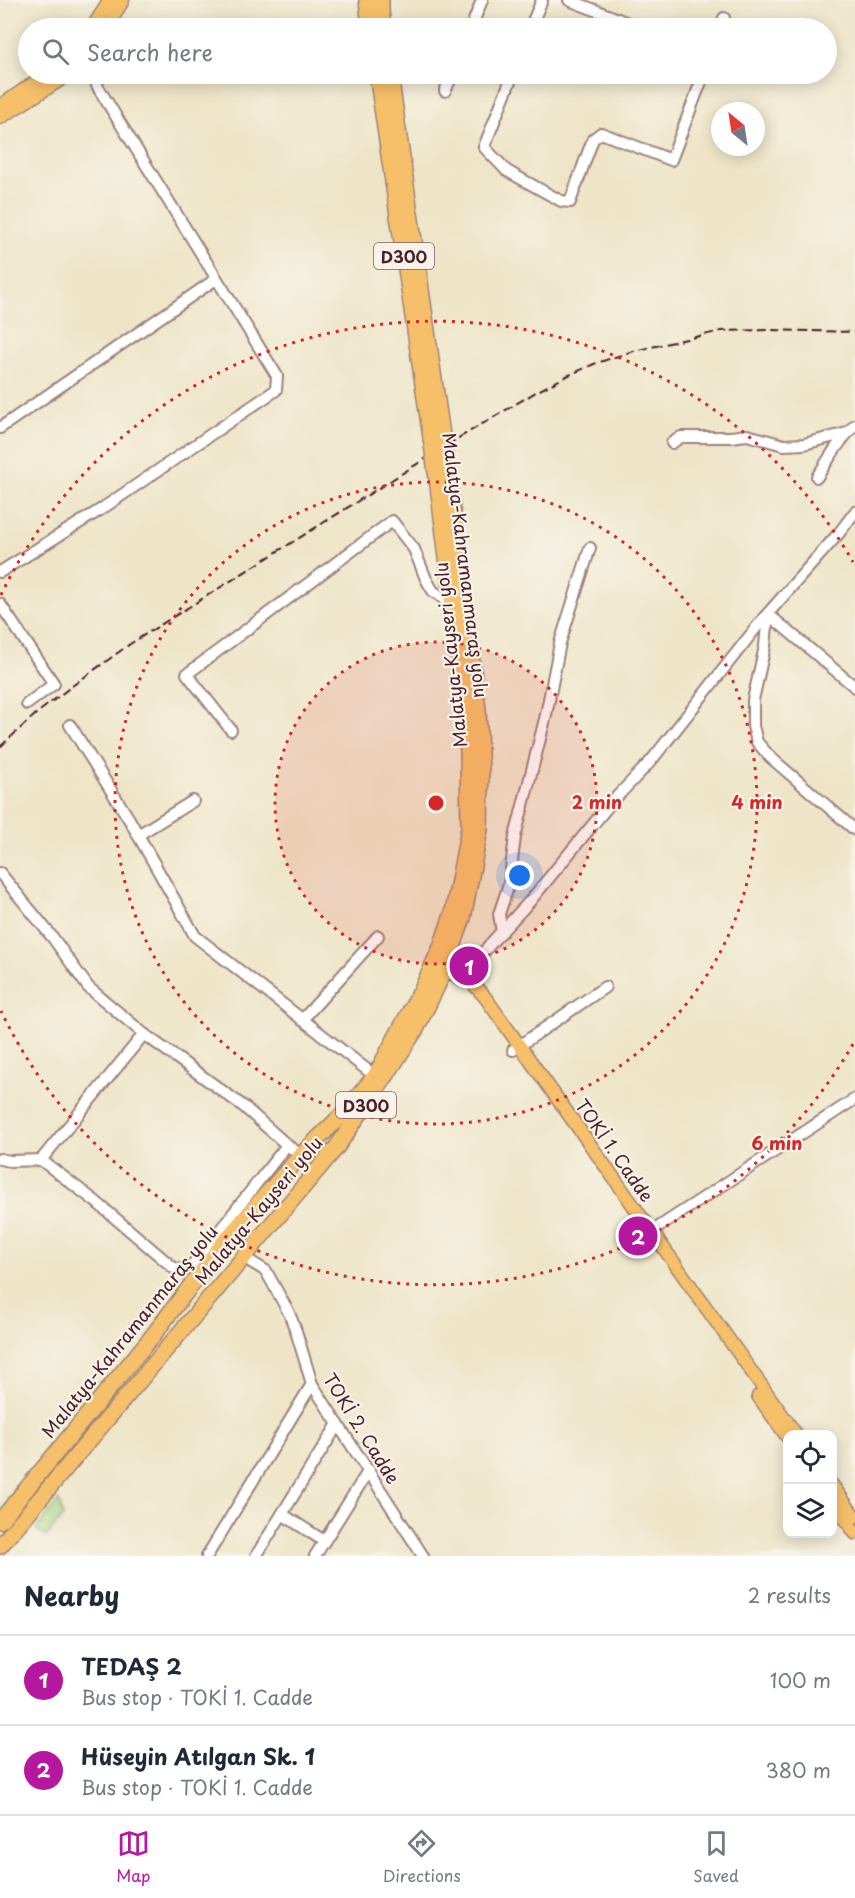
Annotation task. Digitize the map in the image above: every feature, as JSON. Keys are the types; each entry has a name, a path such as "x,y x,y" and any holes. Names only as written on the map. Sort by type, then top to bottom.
{"highway":[{"path":"367,0 369,18"},
{"path":"381,0 382,18"},
{"name":"Malatya-Kahramanmaraş yolu","path":"379,84 437,437"},
{"name":"Malatya-Kayseri yolu","path":"0,1546 336,1148 416,1029 446,966 463,918 480,829 481,773 478,708 443,482 391,84"},
{"name":"Malatya-Kahramanmaraş yolu","path":"0,1521 154,1334 224,1242 301,1155 343,1114 375,1076 422,989 441,947 453,912 469,828 468,752 461,669 453,613 443,482"},
{"path":"224,1242 222,1250 228,1260 236,1261 243,1257"}],"main road":[{"path":"98,18 110,0"},
{"path":"113,18 123,0"},
{"path":"0,106 32,84"},
{"path":"0,118 54,84"},
{"name":"TOKİ 1. Cadde","path":"446,966 463,978 516,1047 793,1430"},
{"name":"TOKİ 1. Cadde","path":"516,1047 783,1431"},
{"path":"837,1492 855,1517"},
{"path":"837,1508 855,1533"}],"street":[{"path":"475,18 482,0"},
{"path":"534,18 542,0"},
{"path":"569,0 615,18"},
{"path":"0,572 100,510 276,390 277,376 97,84"},
{"path":"446,91 449,84"},
{"path":"509,84 484,147 507,171 561,201 570,202 593,139 601,133 671,160 700,84"},
{"path":"0,428 216,279"},
{"path":"672,443 681,437 747,435 784,445 804,444 851,429"},
{"path":"817,477 851,429"},
{"path":"463,978 501,932 530,902 609,805 651,761 768,614 855,512"},
{"path":"231,730 187,674 392,521 414,549 433,591 443,598 453,613"},
{"path":"501,932 499,914 509,884 515,837 546,715 560,643 590,548"},
{"path":"0,604 54,684 27,704"},
{"path":"768,614 855,687"},
{"path":"768,614 765,646 753,700 753,726 757,742 770,757 855,830"},
{"path":"70,725 138,835 195,936 375,1076"},
{"path":"138,835 193,801"},
{"path":"0,873 53,938 88,987 144,1034 243,1106 301,1155"},
{"path":"302,1020 378,936"},
{"path":"516,1047 605,987"},
{"path":"41,1160 144,1034"},
{"path":"651,1232 855,1099"},
{"path":"0,1159 41,1160 175,1269 190,1269 287,1145"},
{"name":"TOKİ 2. Cadde","path":"243,1257 266,1271 297,1331 312,1384 423,1556"},
{"path":"207,1556 312,1384"},
{"path":"256,1556 338,1424"},
{"path":"315,1556 369,1470"},
{"path":"282,1514 324,1541"}],"green space":[{"path":"59,1500 63,1516 46,1537 36,1529"}],"railway":[{"path":"0,747 36,714 130,644 457,439 567,376 630,352 721,331 855,332"}],"place":[{"name":"TEDAŞ 2","path":"469,966"},
{"name":"Hüseyin Atılgan Sk. 1","path":"638,1236"}]}
